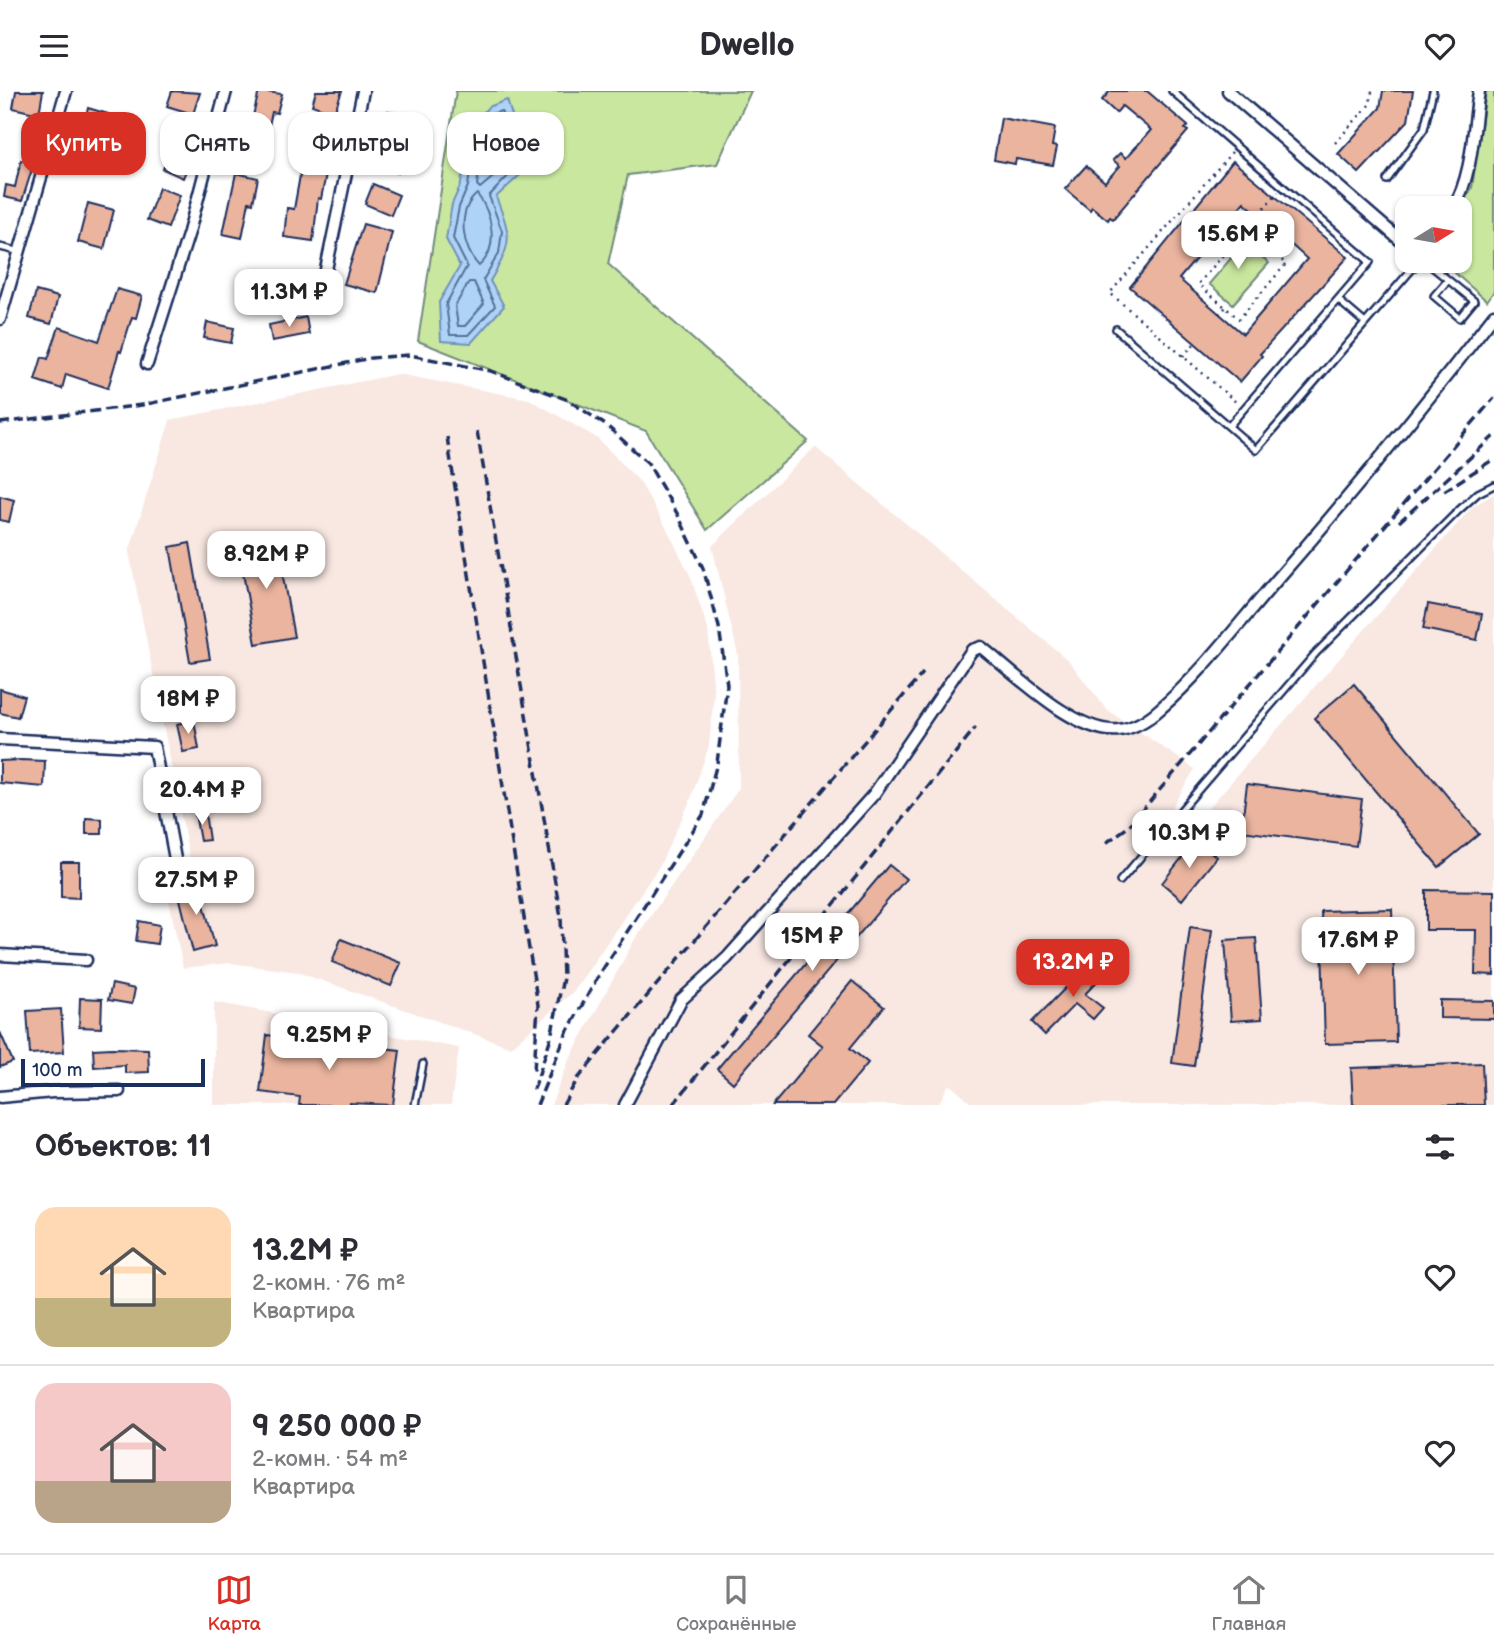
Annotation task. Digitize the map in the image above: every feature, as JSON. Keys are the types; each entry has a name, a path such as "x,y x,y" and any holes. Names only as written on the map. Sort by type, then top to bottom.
{"street":[{"path":"0,319 66,91"},
{"path":"147,364 189,232 226,91"},
{"path":"323,284 363,91"},
{"path":"1228,91 1395,236"},
{"path":"1460,196 1479,91"},
{"path":"625,1105 656,1052 681,1000 727,958 874,794 972,650 981,647 1082,722 1101,730 1122,730 1142,722 1162,707 1281,575 1412,421 1494,315"},
{"path":"0,739 153,747 176,859"},
{"path":"0,955 86,960"},
{"path":"0,1097 53,1092 119,1091"}],"lane":[{"path":"1172,91 1370,262 1228,426"},
{"path":"1387,180 1424,129 1433,91"},
{"path":"0,247 21,253"},
{"path":"1116,329 1256,450 1409,273"},
{"path":"1440,273 1474,301 1460,318 1434,296 1448,280"},
{"path":"1338,299 1366,323"},
{"path":"1120,881 1315,653 1458,511 1478,493 1494,485"},
{"path":"415,1105 424,1064"}],"path":[{"path":"1335,143 1370,104 1372,91"},
{"path":"1236,147 1110,293 1244,409"},
{"path":"1246,229 1286,264 1239,319 1199,283 1282,186"},
{"path":"1219,314 1226,307"},
{"path":"1183,356 1195,343"}],"shaded area":[{"path":"398,374 529,399 597,438 640,482 690,575 708,629 714,694 709,746 690,801 660,865 574,991 511,1047 297,972 230,963 183,968 163,872 191,866 129,552 170,420"},
{"path":"815,447 1069,661 1106,709 1195,769 1166,817 1183,837 1473,506 1494,494 1494,1105 973,1105 949,1084 938,1105 551,1105 569,1060 636,937 739,788 738,655 712,546"},
{"path":"214,1002 459,1048 451,1105 214,1105"}],"green space":[{"path":"456,91 751,91 717,164 628,175 608,264 808,441 707,530 646,431 418,341 447,150 447,175 564,175 564,112 453,112"},
{"path":"1486,91 1494,91 1494,291 1487,301 1455,273 1472,273 1472,196 1467,196 1472,188"},
{"path":"1245,242 1269,263 1233,304 1209,284"}],"water":[{"path":"507,100 511,112 484,112 488,107"},
{"path":"462,175 520,175 496,197 508,240 503,257 490,281 504,306 471,343 441,341 439,302 460,266 446,239 452,204"}],"building":[{"path":"16,91 43,91 39,112 13,108"},
{"path":"172,91 200,93 194,112 167,106"},
{"path":"259,91 282,94 277,113 254,112"},
{"path":"316,91 342,91 334,112 312,105"},
{"path":"1110,91 1147,91 1188,126 1185,129 1188,131 1113,219 1110,217 1108,220 1092,207 1090,210 1065,189 1086,166 1105,182 1120,166 1113,160 1120,153 1126,158 1151,130 1122,106 1116,113 1102,100"},
{"path":"1383,91 1413,91 1408,121 1359,173 1338,154 1380,108"},
{"path":"1001,118 1055,128 1052,146 1057,147 1053,165 1016,159 1015,164 994,160"},
{"path":"21,160 21,175 30,175 22,201 4,197 6,185 15,187"},
{"path":"1233,161 1348,257 1260,354 1262,356 1240,382 1130,287","holes":["1244,202 1307,259 1243,334 1179,279"]},
{"path":"236,175 258,178 253,203 249,202 242,238 223,234"},
{"path":"300,175 326,175 321,199 318,198 313,241 284,237 287,208 294,209"},
{"path":"373,184 399,195 391,215 365,204"},
{"path":"159,188 180,195 168,228 147,220"},
{"path":"88,203 114,210 104,249 78,242"},
{"path":"363,224 392,232 377,293 344,284"},
{"path":"117,289 142,296 136,318 132,317 121,352 119,351 108,388 66,374 62,389 35,380 42,357 48,359 59,327 99,341"},
{"path":"36,291 58,297 51,324 29,318"},
{"path":"306,317 309,334 272,341 269,325"},
{"path":"207,322 234,328 231,343 204,338"},
{"path":"0,496 14,500 9,522 0,520"},
{"path":"276,539 294,637 256,644 238,546"},
{"path":"190,543 210,659 190,662 170,547"},
{"path":"1428,604 1482,614 1477,640 1423,629"},
{"path":"1354,684 1479,834 1439,867 1314,718"},
{"path":"0,689 24,696 18,717 0,713"},
{"path":"194,720 199,749 183,752 177,724"},
{"path":"0,761 45,761 44,787 0,783"},
{"path":"1247,784 1362,799 1356,846 1241,831"},
{"path":"205,813 209,840 200,841 195,814"},
{"path":"86,818 102,819 102,834 86,834"},
{"path":"1196,840 1217,857 1182,900 1162,883"},
{"path":"61,862 79,862 79,898 61,897"},
{"path":"889,865 906,879 733,1083 717,1069"},
{"path":"198,882 215,946 193,952 177,887"},
{"path":"1426,890 1494,891 1494,975 1475,974 1476,930 1426,930"},
{"path":"1392,909 1396,1042 1325,1044 1321,911"},
{"path":"139,921 160,925 157,944 136,941"},
{"path":"1190,927 1212,930 1194,1066 1172,1063"},
{"path":"1256,938 1262,1019 1231,1021 1225,940"},
{"path":"341,939 401,963 391,986 332,962"},
{"path":"1094,959 1107,971 1085,994 1103,1008 1093,1019 1075,1004 1045,1035 1032,1022"},
{"path":"852,981 884,1007 850,1048 868,1063 833,1105 773,1105 823,1046 808,1034"},
{"path":"112,984 135,989 132,1004 108,1000"},
{"path":"80,998 102,999 101,1028 79,1027"},
{"path":"1440,1000 1494,1001 1494,1019 1440,1018"},
{"path":"61,1009 64,1052 30,1054 27,1011"},
{"path":"0,1032 13,1062 0,1067"},
{"path":"267,1035 400,1050 393,1105 299,1105 300,1097 260,1092"},
{"path":"93,1049 148,1049 149,1072 125,1073 125,1065 94,1067"},
{"path":"1482,1063 1484,1105 1353,1105 1351,1068"}],"railway":[{"path":"0,423 142,405 371,358 410,355 491,371 568,400 607,426 648,463 678,515 703,568 719,627 727,685 717,763 703,815 599,975 566,1034 537,1105"},
{"path":"1106,843 1128,827 1494,398"},
{"path":"477,431 561,917 563,978 551,1037 533,1092"},
{"path":"1399,522 1494,436"},
{"path":"447,437 538,1005 534,1071"},
{"path":"1444,491 1494,459"},
{"path":"563,1105 577,1080 618,1030 923,673"},
{"path":"673,1105 976,727"}]}
